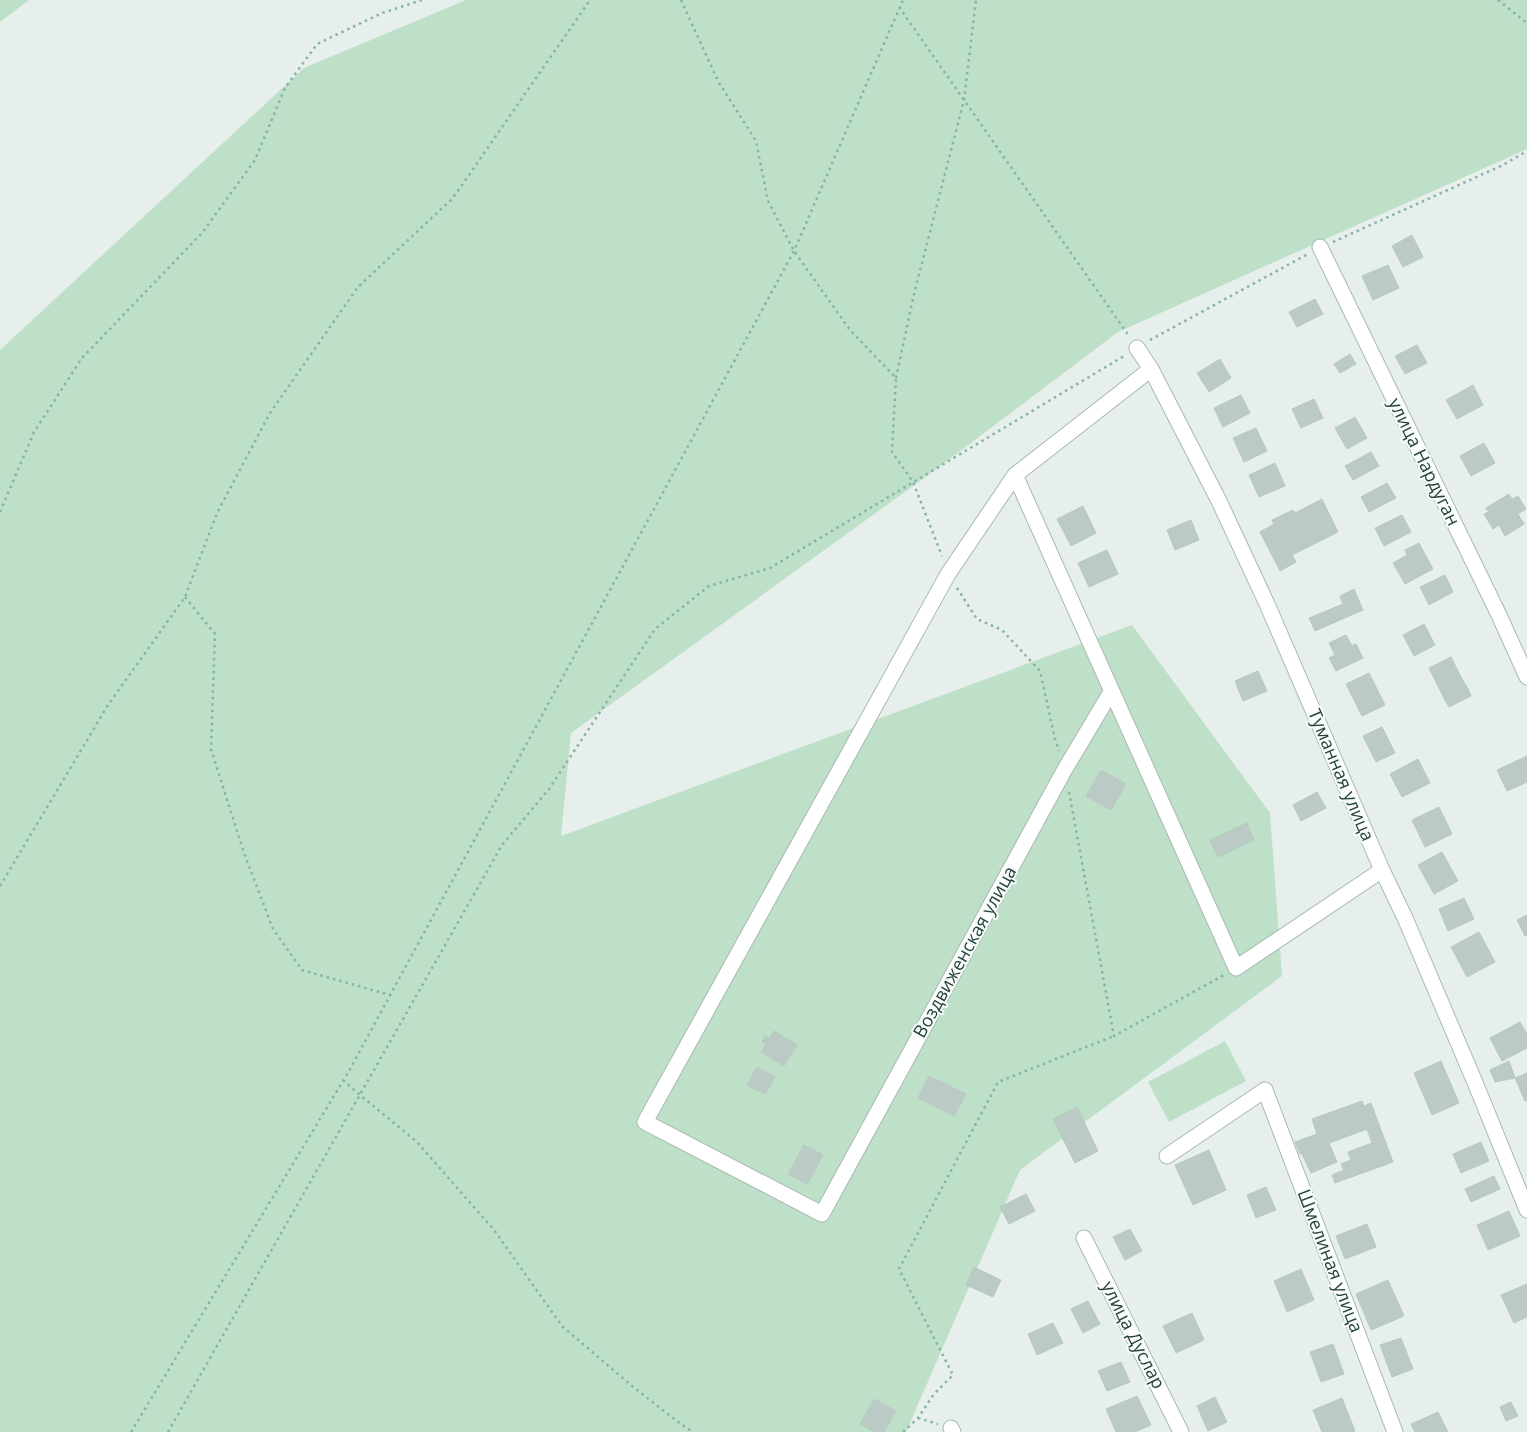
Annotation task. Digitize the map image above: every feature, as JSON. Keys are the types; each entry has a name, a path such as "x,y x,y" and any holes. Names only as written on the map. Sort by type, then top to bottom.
{"street":[{"name":"улица Нардуган","path":"1320,247 1498,613 1527,678"},
{"name":"Туманная улица","path":"1137,348 1151,369 1223,509 1267,604 1382,870 1405,918 1527,1210"},
{"path":"1151,369 1015,475 1236,968 1382,870"},
{"name":"Воздвиженская улица","path":"1015,475 948,574 646,1122 822,1214 1065,769 1111,692"},
{"name":"Шмелиная улица","path":"1167,1156 1265,1090 1395,1432"},
{"name":"улица Дуслар","path":"1084,1238 1181,1432"}],"path":[{"path":"0,512 34,432 82,358 202,233 254,160 285,88 316,44 382,13 422,0"},
{"path":"0,886 108,705 185,597 217,513 270,413 358,287 453,198 590,0"},
{"path":"132,1432 343,1080 794,251 903,0"},
{"path":"896,378 914,294 964,100 976,0"},
{"path":"1498,0 1527,23"},
{"path":"168,1432 502,845 549,789 655,629 709,586 770,568 1137,348 899,6"},
{"path":"185,597 215,634 211,749 244,853 273,929 302,970 390,995"},
{"path":"903,1432 918,1418 934,1394 953,1375 898,1269 998,1082 1114,1036"},
{"path":"343,1080 417,1142 494,1230 562,1326 632,1386 693,1432"},
{"path":"918,1418 952,1430"}],"green space":[{"path":"0,0 29,0 0,22"},
{"path":"466,0 1527,0 1527,149 1118,332 927,476 571,733 561,836 1132,625 1270,813 1282,976 1020,1170 906,1432 0,1432 0,350 304,68"},
{"path":"1225,1041 1246,1081 1169,1122 1148,1082"}],"building":[{"path":"1412,235 1423,257 1403,267 1392,246"},
{"path":"1388,265 1399,288 1373,300 1362,276"},
{"path":"1315,299 1323,314 1297,327 1289,312"},
{"path":"1417,345 1427,363 1405,374 1395,356"},
{"path":"1350,354 1356,364 1340,373 1334,364"},
{"path":"1220,359 1231,378 1209,392 1197,373"},
{"path":"1473,385 1483,405 1457,419 1446,400"},
{"path":"1241,395 1250,413 1223,427 1214,408"},
{"path":"1314,399 1323,418 1301,428 1292,409"},
{"path":"1355,417 1367,438 1347,449 1335,428"},
{"path":"1256,428 1267,451 1244,462 1233,438"},
{"path":"1484,443 1495,463 1471,476 1460,456"},
{"path":"1371,452 1379,466 1353,480 1345,466"},
{"path":"1275,463 1285,486 1259,497 1249,475"},
{"path":"1387,483 1396,498 1369,512 1361,497"},
{"path":"1509,494 1512,499 1518,496 1526,509 1518,514 1524,524 1505,536 1499,525 1493,529 1484,514 1489,512 1486,508"},
{"path":"1322,499 1338,532 1292,555 1296,562 1280,571 1260,532 1274,524 1272,520 1293,510 1295,513"},
{"path":"1083,506 1096,533 1071,546 1057,519"},
{"path":"1402,515 1411,532 1384,546 1375,528"},
{"path":"1191,520 1199,540 1175,550 1167,530"},
{"path":"1419,543 1433,569 1405,584 1393,563 1407,555 1405,550"},
{"path":"1107,550 1118,574 1089,587 1078,563"},
{"path":"1445,575 1453,592 1429,605 1420,587"},
{"path":"1354,589 1363,610 1315,631 1309,618 1343,604 1340,596"},
{"path":"1424,624 1435,645 1414,656 1403,635"},
{"path":"1346,635 1352,646 1356,644 1363,658 1336,671 1329,658 1335,655 1329,643"},
{"path":"1451,657 1455,665 1433,676 1429,668"},
{"path":"1455,665 1461,677 1439,688 1433,676"},
{"path":"1258,671 1267,691 1243,701 1235,681"},
{"path":"1369,673 1385,705 1362,716 1346,684"},
{"path":"1461,677 1468,689 1445,700 1439,688"},
{"path":"1468,689 1471,696 1449,707 1445,700"},
{"path":"1382,727 1395,753 1376,762 1363,736"},
{"path":"1527,756 1527,782 1507,791 1497,770"},
{"path":"1418,759 1430,783 1402,797 1390,774"},
{"path":"1101,770 1126,784 1111,810 1086,796"},
{"path":"1317,792 1326,808 1301,821 1293,805"},
{"path":"1439,807 1452,834 1425,847 1412,820"},
{"path":"1247,823 1254,840 1218,857 1210,840"},
{"path":"1442,852 1458,881 1434,894 1418,865"},
{"path":"1464,898 1474,919 1448,931 1439,909"},
{"path":"1527,915 1527,935 1525,936 1517,920"},
{"path":"1479,932 1495,962 1467,977 1451,947"},
{"path":"1520,1022 1527,1034 1527,1048 1502,1061 1490,1038"},
{"path":"774,1031 797,1045 784,1066 761,1052 766,1044 762,1042 765,1036 769,1039"},
{"path":"1441,1061 1459,1103 1432,1115 1414,1073"},
{"path":"1509,1061 1515,1078 1495,1082 1490,1070"},
{"path":"757,1067 775,1077 765,1094 747,1085"},
{"path":"1527,1073 1527,1100 1525,1101 1515,1078"},
{"path":"929,1076 966,1094 954,1116 918,1098"},
{"path":"1362,1101 1364,1106 1371,1103 1393,1162 1335,1183 1332,1175 1344,1170 1341,1164 1351,1160 1348,1152 1372,1143 1367,1129 1300,1154 1295,1142 1317,1134 1312,1119"},
{"path":"1077,1107 1098,1151 1075,1163 1053,1119"},
{"path":"1481,1142 1489,1161 1461,1173 1453,1154"},
{"path":"1329,1143 1337,1162 1311,1173 1302,1154"},
{"path":"804,1145 823,1155 807,1184 788,1174"},
{"path":"1209,1150 1226,1190 1193,1205 1175,1165"},
{"path":"1494,1176 1500,1189 1471,1202 1465,1189"},
{"path":"1266,1187 1276,1210 1256,1218 1247,1195"},
{"path":"1026,1194 1035,1211 1009,1224 1000,1207"},
{"path":"1509,1211 1520,1236 1488,1250 1477,1225"},
{"path":"1367,1224 1376,1247 1345,1259 1336,1236"},
{"path":"1130,1229 1142,1251 1125,1260 1113,1237"},
{"path":"974,1267 1001,1280 993,1297 966,1285"},
{"path":"1301,1269 1314,1300 1287,1312 1274,1281"},
{"path":"1388,1280 1404,1316 1371,1330 1356,1294"},
{"path":"1527,1284 1527,1317 1514,1323 1501,1295"},
{"path":"1088,1301 1100,1324 1083,1333 1071,1309"},
{"path":"1192,1313 1204,1340 1176,1353 1163,1326"},
{"path":"1053,1323 1063,1343 1037,1355 1028,1334"},
{"path":"1401,1338 1413,1369 1392,1377 1380,1345"},
{"path":"1333,1344 1344,1374 1321,1382 1310,1352"},
{"path":"1121,1362 1130,1382 1107,1391 1098,1371"},
{"path":"1137,1396 1151,1425 1135,1432 1116,1432 1106,1409"},
{"path":"1215,1397 1227,1422 1208,1431 1197,1406"},
{"path":"1342,1398 1355,1431 1322,1432 1313,1410"},
{"path":"874,1399 896,1411 884,1432 874,1432 860,1424"},
{"path":"1511,1402 1518,1416 1506,1421 1500,1407"},
{"path":"1438,1412 1448,1432 1415,1432 1411,1424"}]}
